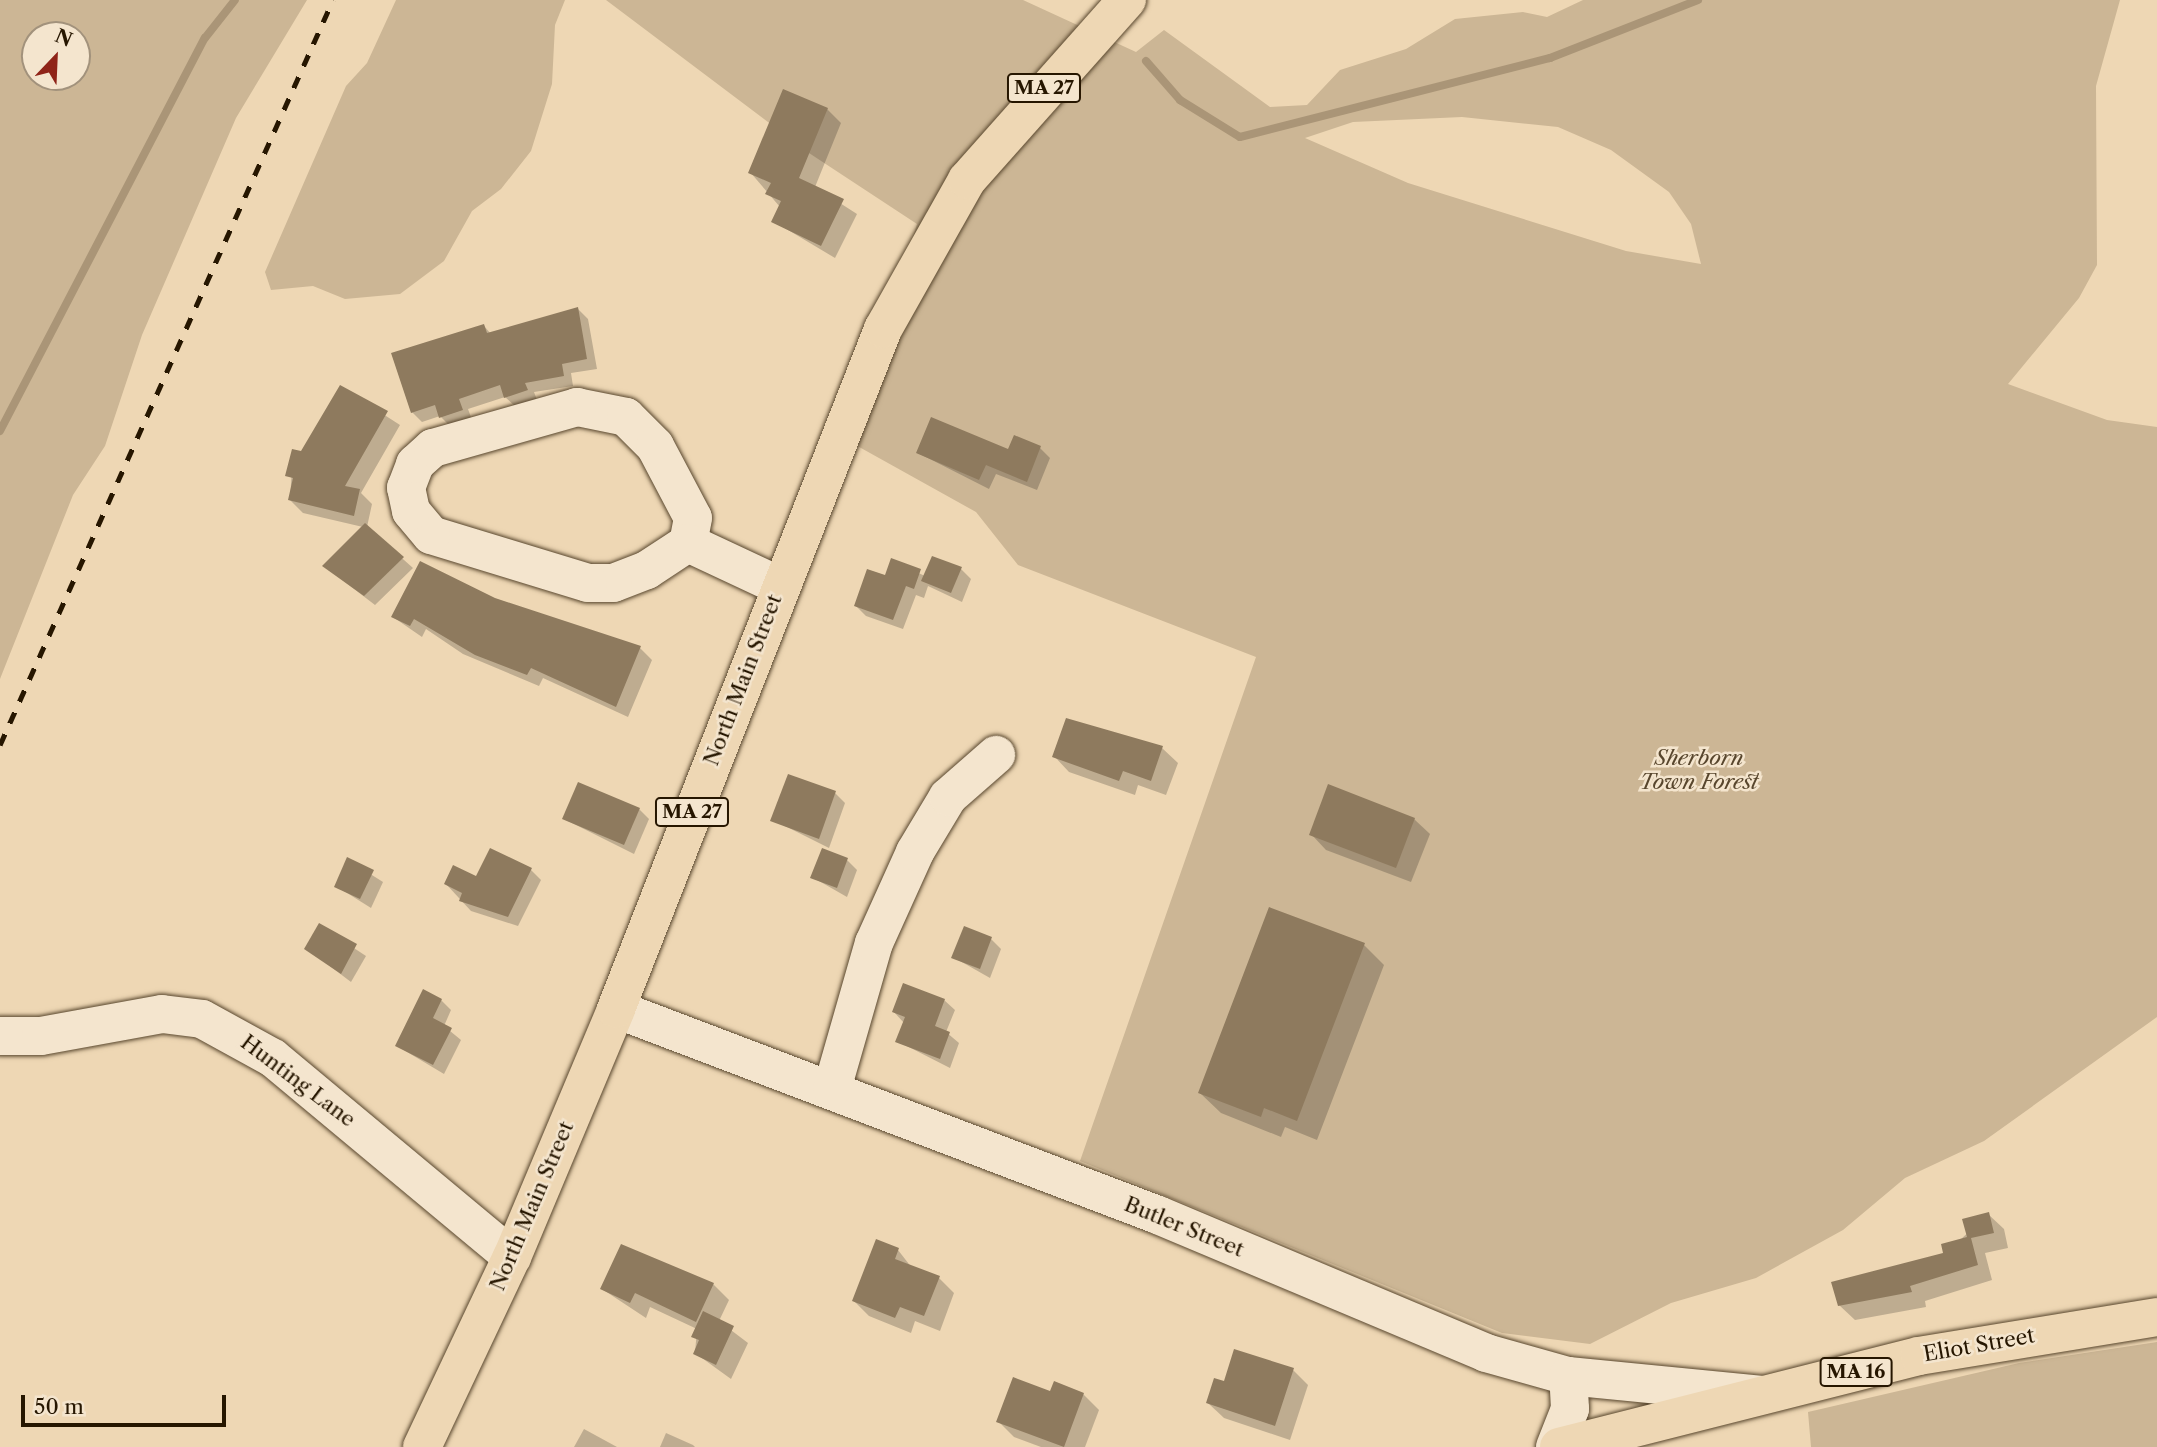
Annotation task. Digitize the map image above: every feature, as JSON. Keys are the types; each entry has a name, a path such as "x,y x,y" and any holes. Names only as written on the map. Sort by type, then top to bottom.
{"main road":[{"name":"North Main Street","path":"422,1447 512,1257 616,1009 883,329 935,228 982,159 1127,0"},
{"name":"Eliot Street","path":"1557,1447 1919,1356 2157,1317"}],"street":[{"path":"577,407 607,409 626,417 678,480 693,518 688,543 647,570 613,583 588,583 431,535 411,511 406,488 415,464 433,448 577,407"},
{"path":"688,543 780,586"},
{"path":"832,1089 874,943 915,852 948,797 996,755"},
{"name":"Butler Street","path":"616,1009 1158,1215 1486,1353 1568,1376 1764,1395"},
{"name":"Hunting Lane","path":"0,1036 41,1036 162,1014 202,1019 273,1058 512,1257"},
{"path":"1557,1447 1570,1409 1568,1376"}],"green space":[{"path":"0,0 307,0 236,118 142,335 105,446 73,495 0,679"},
{"path":"396,0 565,0 555,25 552,84 531,151 501,189 472,211 444,261 400,294 345,299 313,286 271,290 265,272 346,86 367,63"},
{"name":"Sherborn Town Forest","path":"606,0 1023,0 1136,52 1164,30 1270,107 1307,105 1340,70 1406,49 1455,19 1523,12 1547,17 1583,0 2120,0 2096,86 2097,265 2079,298 2008,384 2107,420 2157,427 2157,1017 1984,1141 1905,1178 1843,1230 1756,1278 1671,1303 1590,1344 1502,1333 1080,1161 1256,657 1018,565 976,512 852,443 917,224 809,153","holes":["1462,117 1558,127 1611,150 1669,192 1691,224 1701,264 1626,251 1408,183 1305,138 1353,122"]},
{"path":"2157,1342 2157,1447 1811,1447 1808,1412 2019,1363"}],"building":[{"path":"783,89 828,108 799,178 844,199 821,246 771,222 781,201 765,194 771,183 748,173"},
{"path":"578,307 587,359 562,364 564,376 525,383 528,390 504,398 500,385 459,399 463,410 439,418 435,405 411,413 391,353 484,324 487,333"},
{"path":"340,385 388,411 345,486 360,489 354,516 288,500 293,478 285,476 292,449 301,451"},
{"path":"931,417 1008,449 1014,435 1041,446 1027,482 986,465 979,480 916,453"},
{"path":"365,523 404,557 364,596 322,566"},
{"path":"932,556 962,567 951,593 921,581"},
{"path":"891,558 921,569 914,589 906,586 893,620 854,606 867,569 885,575"},
{"path":"420,561 495,598 641,646 616,707 531,668 527,675 475,655 414,619 410,626 391,617"},
{"path":"1066,718 1163,746 1151,781 1123,771 1119,781 1052,757"},
{"path":"788,774 836,791 819,839 770,821"},
{"path":"578,782 640,808 624,845 562,819"},
{"path":"1328,784 1415,818 1396,868 1309,835"},
{"path":"490,848 532,868 508,917 459,901 462,893 444,884 453,865 476,876"},
{"path":"822,848 848,858 837,888 810,878"},
{"path":"347,857 374,870 360,899 334,887"},
{"path":"1269,907 1365,943 1297,1121 1264,1108 1261,1117 1198,1093"},
{"path":"319,923 357,944 341,974 304,949"},
{"path":"964,926 992,937 980,969 951,958"},
{"path":"903,983 945,999 935,1026 950,1032 940,1059 895,1042 905,1017 892,1012"},
{"path":"423,989 442,999 433,1018 452,1028 433,1065 395,1046"},
{"path":"1989,1212 1994,1233 1971,1238 1978,1265 1910,1286 1912,1292 1838,1306 1831,1282 1943,1253 1941,1244 1967,1237 1962,1219"},
{"path":"876,1239 899,1248 895,1259 940,1276 924,1316 900,1307 895,1318 852,1301"},
{"path":"621,1244 714,1283 696,1322 635,1293 630,1303 600,1289"},
{"path":"703,1311 734,1326 716,1365 693,1354 699,1340 691,1337"},
{"path":"1234,1349 1294,1368 1275,1426 1206,1403 1214,1378 1224,1381"},
{"path":"1013,1377 1050,1391 1054,1381 1084,1393 1064,1447 996,1422"}],"waterway":[{"path":"0,431 205,38 235,0"},
{"path":"1146,61 1180,100 1240,137 1550,58 1698,0"}],"railway":[{"path":"0,745 333,0"}]}
